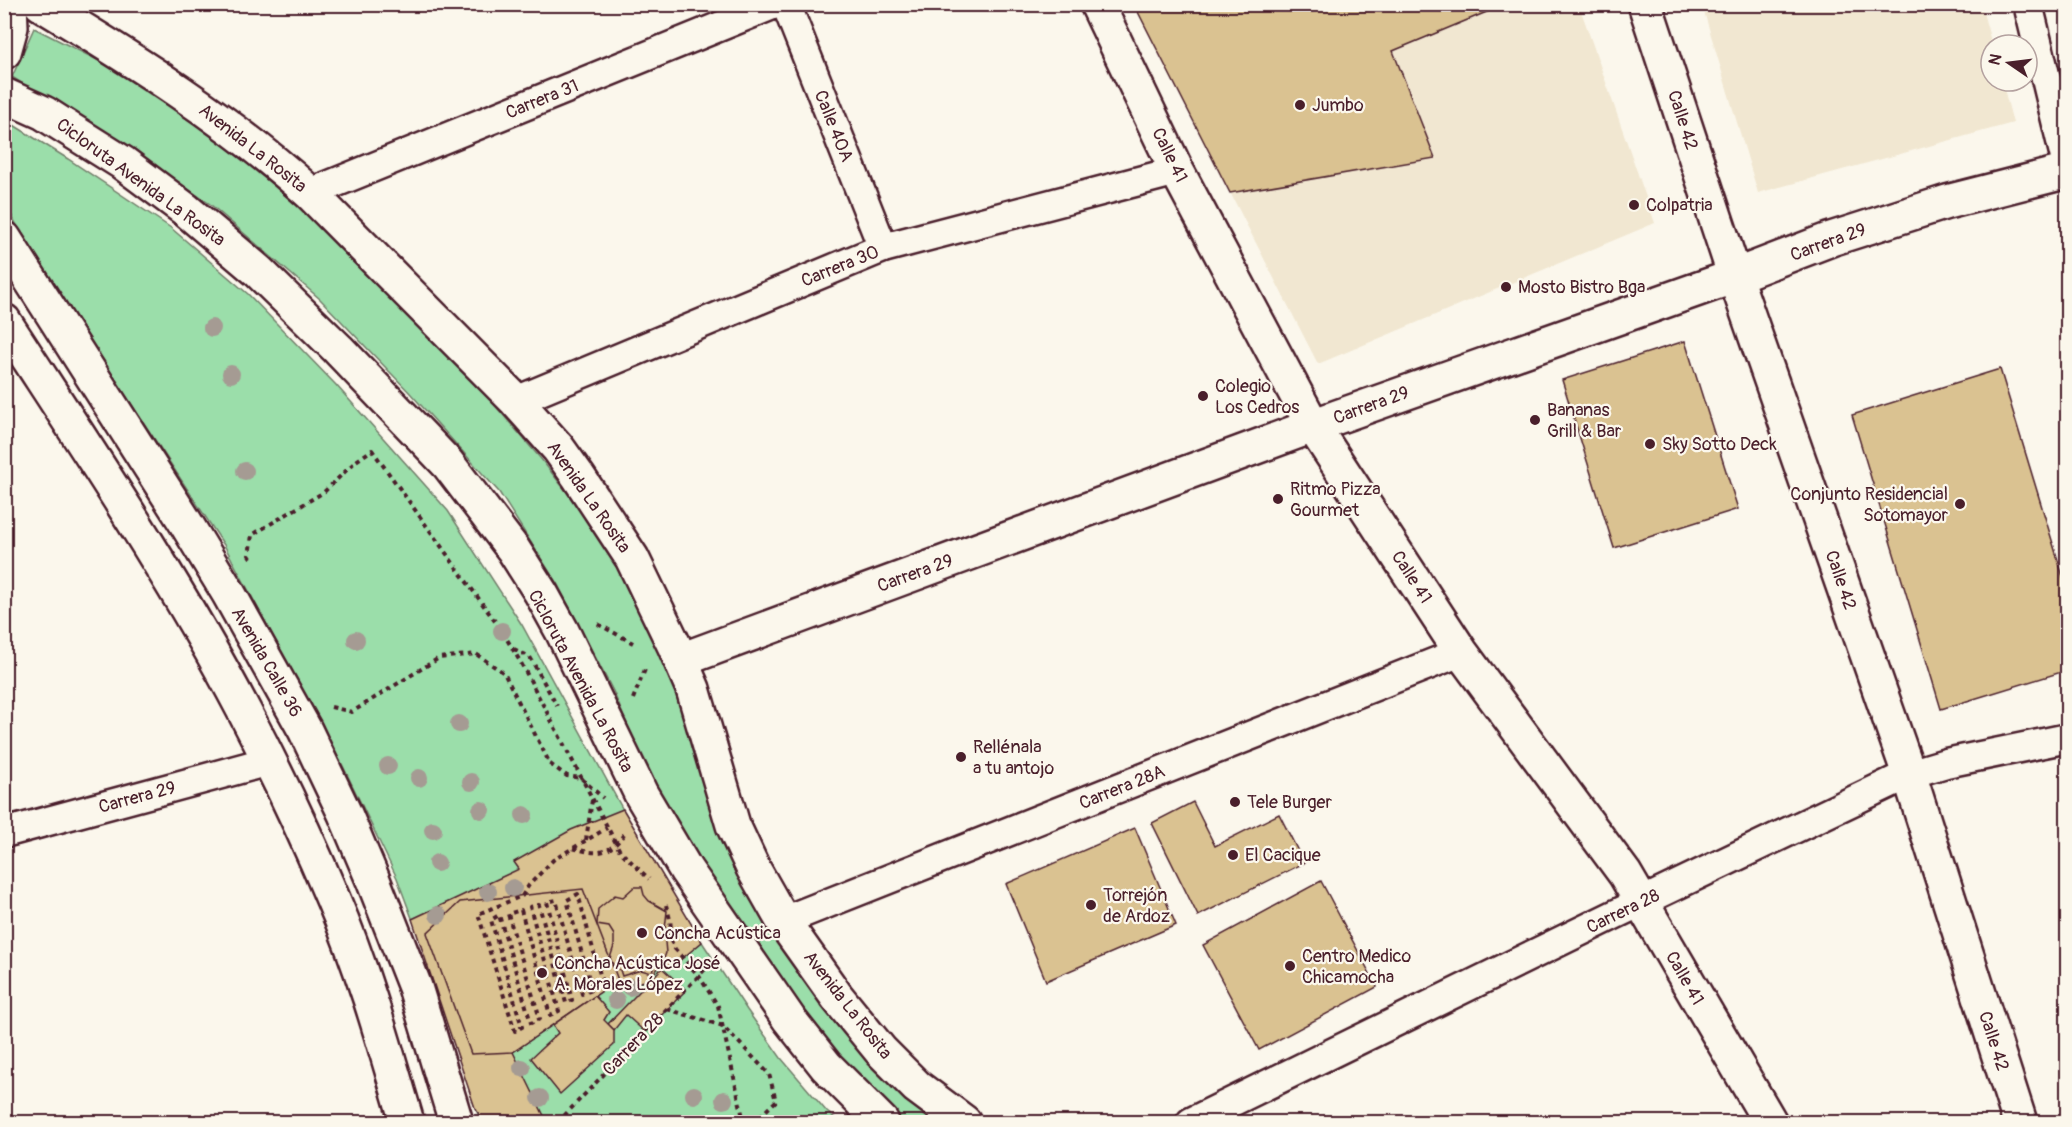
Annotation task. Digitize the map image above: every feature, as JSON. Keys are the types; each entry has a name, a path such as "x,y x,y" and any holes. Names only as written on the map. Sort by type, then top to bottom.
{"main road":[{"path":"4,52 12,27 10,4"},
{"name":"Avenida La Rosita","path":"41,4 180,92 279,166 310,193 516,401 558,448 632,558 681,660 693,689 733,825 753,868 783,921 837,998 881,1051 917,1087 964,1122"},
{"name":"Calle 41","path":"1097,4 1178,171 1313,426 1461,652 1625,874 1770,1122"},
{"name":"Calle 42","path":"1645,4 1735,276 1909,774 2020,1122"},
{"path":"4,95 44,113 68,128 123,163 186,210 274,287 338,349 448,465 507,541 541,593 652,815 733,940 789,1019 826,1066 882,1122"},
{"name":"Carrera 29","path":"681,660 1313,426 1735,276 1831,239 1936,206 2067,170"},
{"name":"Avenida Calle 36","path":"4,238 189,529 234,603 305,730 374,880 415,987 456,1122"},
{"path":"5,323 177,594 238,700 269,761 333,899 354,951 407,1122"}],"street":[{"name":"Carrera 31","path":"310,193 775,4"},
{"name":"Calle 40A","path":"786,4 883,248"},
{"path":"2028,4 2067,170"},
{"name":"Carrera 30","path":"516,401 883,248 1178,171"},
{"name":"Carrera 28A","path":"783,921 1461,652"},
{"name":"Carrera 28","path":"1191,1122 1909,774 1946,763 2067,738"},
{"name":"Carrera 29","path":"4,833 269,761"}],"path":[{"path":"254,565 249,555 252,535 324,492 356,461 372,450 502,631 616,845 652,882"},
{"path":"589,620 642,648"},
{"path":"513,649 530,657 562,716"},
{"path":"329,706 352,712 439,658 476,654 504,673 550,764 567,776 581,778 587,776"},
{"path":"632,701 648,663"},
{"path":"581,778 605,800"},
{"path":"586,840 592,798"},
{"path":"602,982 578,894 567,900 592,990 582,994 556,900 547,902 572,1000 566,1003 539,905 530,907 559,1011 550,1015 520,910 508,914 540,1019 531,1023 500,915 491,920 522,1027 514,1031 478,914 522,896 529,885 553,860 607,828"},
{"path":"573,848 599,853 616,845 625,832"},
{"path":"664,899 671,919 669,936 675,949 699,976 718,1006 744,1122"},
{"name":"Carrera 28","path":"558,1122 733,940"},
{"path":"667,1009 723,1026 769,1074 776,1101 754,1122"}],"shaded area":[{"path":"1134,5 1579,5 1655,223 1318,364"},
{"path":"1702,5 1981,5 1989,33 1979,33 1979,93 2005,93 2013,123 1758,193"}],"green space":[{"path":"34,28 135,79 238,154 322,228 456,360 541,459 583,513 633,586 667,668 719,828 939,1122 897,1122 835,1056 680,836 638,750 613,691 558,585 499,492 410,393 320,299 210,204 12,77"},
{"path":"4,119 171,228 248,294 336,385 448,511 522,625 640,841 696,933 781,1058 827,1112 840,1122 482,1122 475,1108 438,988 397,878 343,766 224,545 29,248 5,203"}],"building":[{"name":"Jumbo","path":"1134,4 1506,4 1393,51 1435,158 1230,193"},
{"name":"Sky Sotto Deck","path":"1685,341 1738,509 1614,548 1562,380"},
{"name":"Conjunto Residencial Sotomayor","path":"2000,369 2068,593 2068,670 1941,709 1852,415"},
{"name":"El Cacique","path":"1193,802 1215,846 1279,814 1304,863 1198,916 1152,823"},
{"name":"Concha Acústica José A. Morales López","path":"623,809 702,942 673,966 661,965 646,981 608,987 513,1052 547,1122 484,1122 475,1108 412,919 519,869 514,862 571,830"},
{"name":"Torrejón de Ardoz","path":"1135,828 1176,925 1046,981 1006,884"},
{"name":"Centro Medico Chicamocha","path":"1321,881 1377,987 1259,1050 1203,945"},
{"name":"Concha Acústica","path":"634,887 642,887 649,901 667,911 665,929 671,930 665,942 666,953 663,961 654,965 652,973 641,970 622,976 610,958 614,946 614,935 609,927 597,925 598,909 615,895 623,897"},
{"path":"583,889 618,980 513,1052 471,1054 427,933 460,902"},
{"path":"662,968 686,990 645,1032 626,1015 614,1030 608,1024"},
{"path":"595,996 609,1012 604,1020 614,1030 614,1045 560,1094 531,1058 558,1033 553,1025"}],"place":[{"name":"Jumbo","path":"1300,105"},
{"name":"Colpatria","path":"1634,205"},
{"name":"Mosto Bistro Bga","path":"1506,287"},
{"name":"Colegio Los Cedros","path":"1203,396"},
{"name":"Bananas Grill & Bar","path":"1535,420"},
{"name":"Sky Sotto Deck","path":"1650,444"},
{"name":"Ritmo Pizza Gourmet","path":"1278,499"},
{"name":"Conjunto Residencial Sotomayor","path":"1960,504"},
{"name":"Rellénala a tu antojo","path":"961,757"},
{"name":"Tele Burger","path":"1235,802"},
{"name":"El Cacique","path":"1233,855"},
{"name":"Torrejón de Ardoz","path":"1091,905"},
{"name":"Concha Acústica","path":"642,933"},
{"name":"Centro Medico Chicamocha","path":"1290,966"},
{"name":"Concha Acústica José A. Morales López","path":"542,973"}]}
